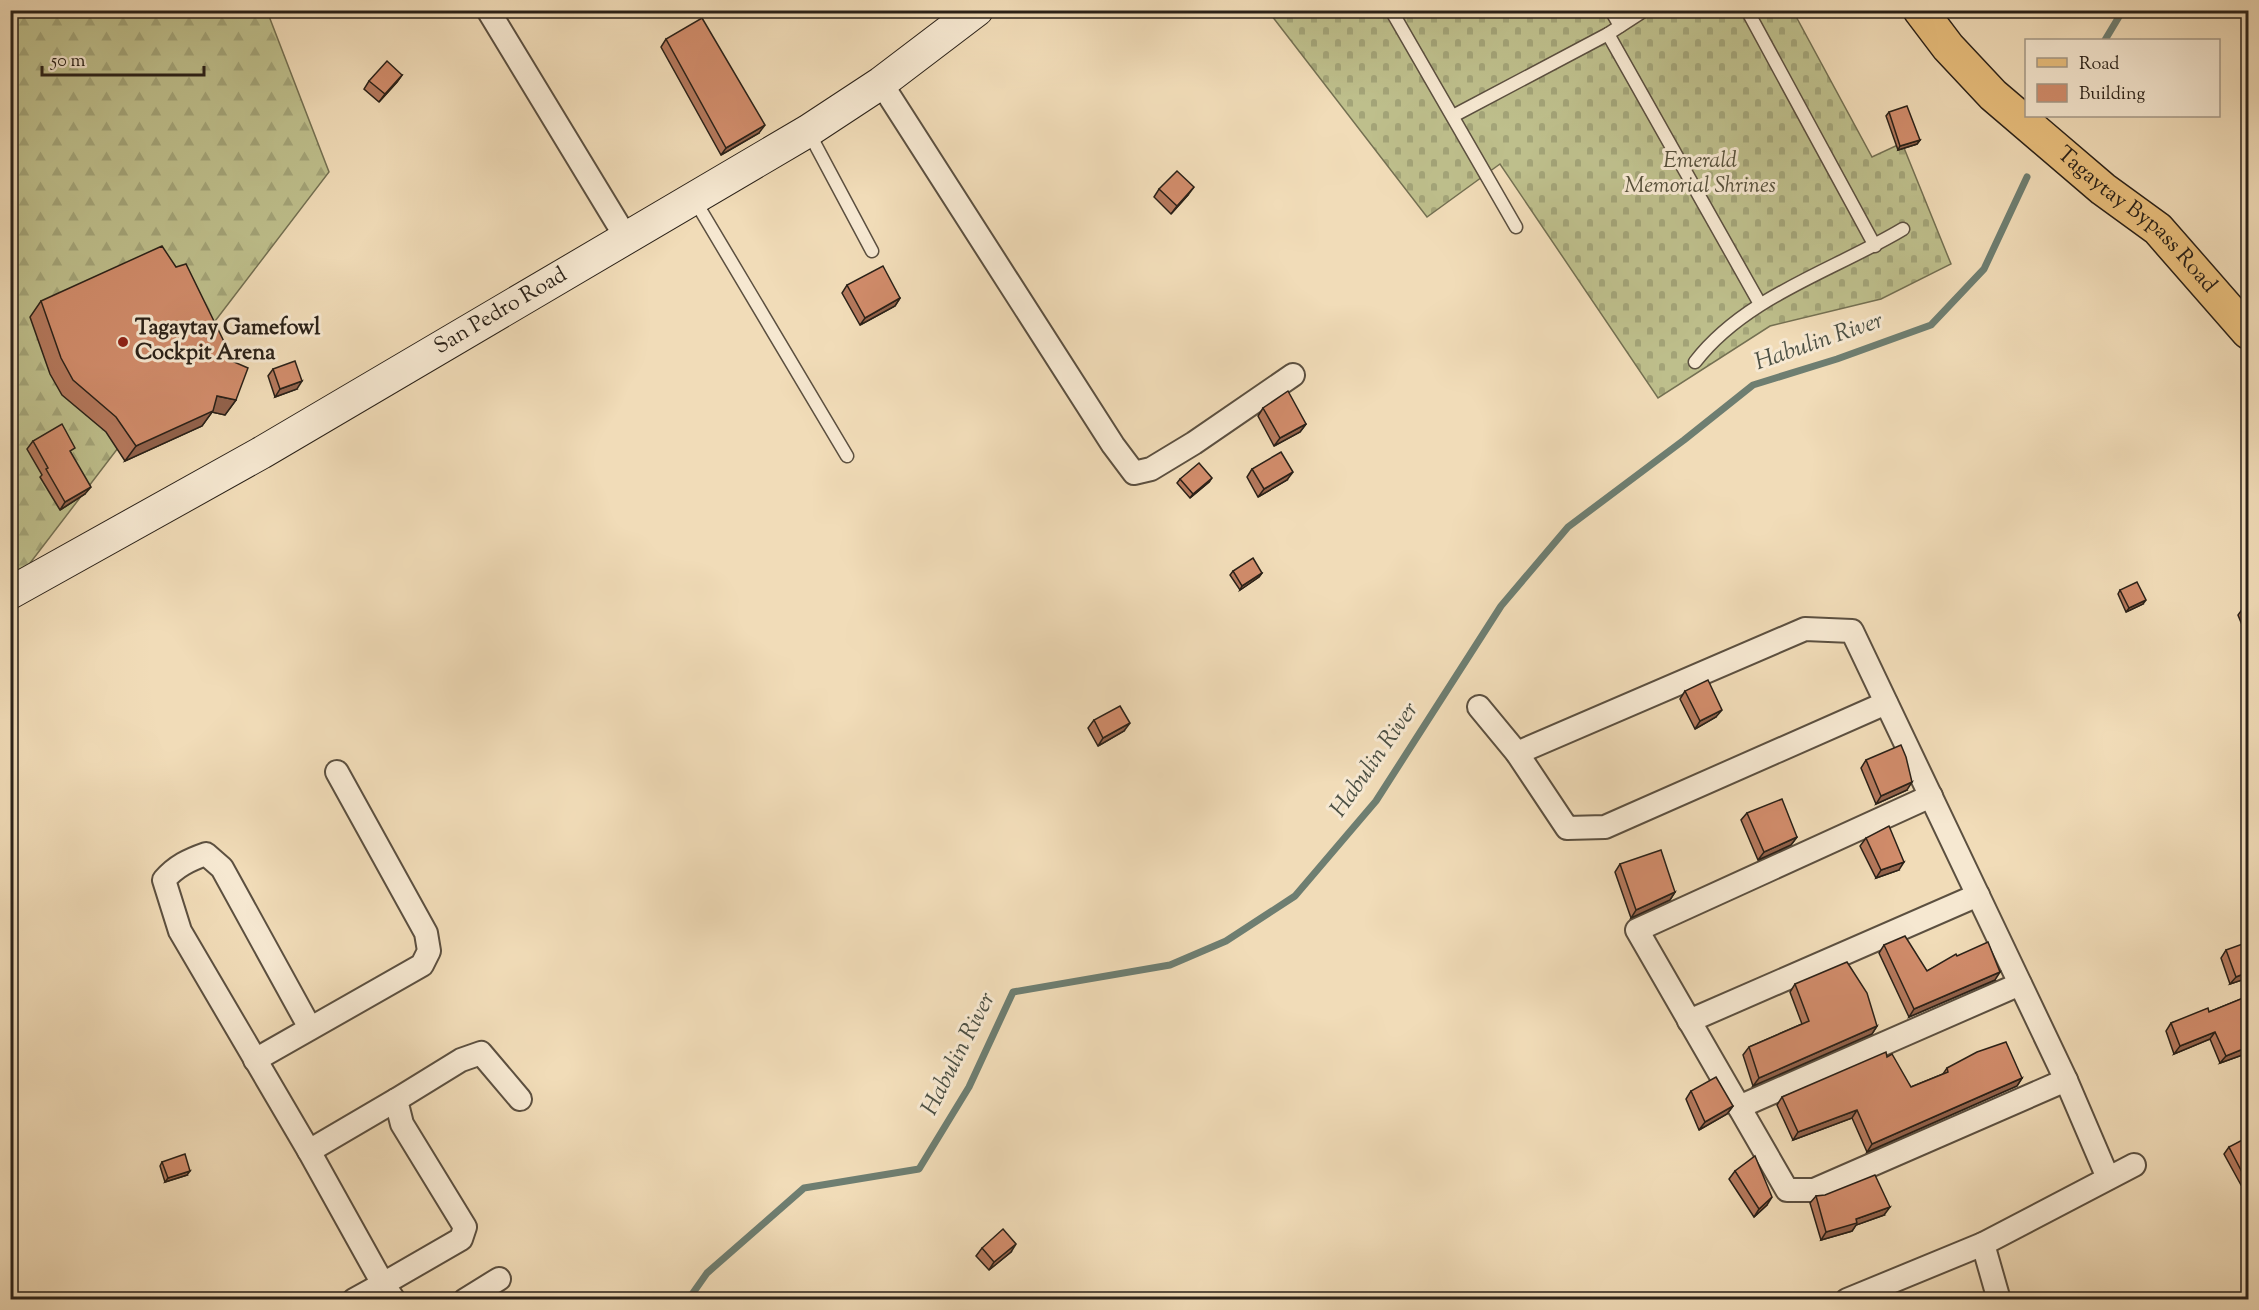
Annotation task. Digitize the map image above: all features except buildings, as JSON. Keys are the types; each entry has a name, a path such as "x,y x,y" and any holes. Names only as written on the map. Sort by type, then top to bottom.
{"main road":[{"name":"Tagaytay Bypass Road","path":"1920,10 1948,47 1993,95 2103,189 2158,229 2247,328"}],"street":[{"path":"488,10 627,239"},
{"name":"San Pedro Road","path":"10,593 261,453 808,131 881,83 977,10"},
{"path":"881,83 1113,445 1134,473 1151,469 1194,443 1293,375"},
{"path":"1517,753 1805,629 1852,631 2066,1080 2108,1178"},
{"path":"1479,707 1517,753 1567,828 1605,827 1886,703"},
{"path":"255,1060 422,965 429,951 426,933 337,772"},
{"path":"1931,796 1637,930 1787,1190 1814,1190 2066,1080"},
{"path":"310,1028 222,868 206,854 189,860 173,870 164,880 180,931 389,1292"},
{"path":"1689,1021 1978,895"},
{"path":"1739,1107 2020,984"},
{"path":"309,1151 460,1060 481,1053 520,1099"},
{"path":"354,1299 389,1292 461,1239 465,1227 402,1124 396,1100"},
{"path":"1847,1299 1983,1244 2134,1165"},
{"path":"1983,1244 2000,1299"},
{"path":"465,1299 499,1279"}],"lane":[{"path":"1391,10 1516,227"},
{"path":"1611,10 1620,26"},
{"path":"1453,116 1608,34 1645,10"},
{"path":"1747,10 1875,246"},
{"path":"1608,34 1760,304"},
{"path":"808,131 872,251"},
{"path":"694,199 847,456"},
{"path":"1695,362 1710,342 1760,304 1875,246 1902,229"}],"green space":[{"path":"11,11 267,11 329,172 11,588"},
{"name":"Emerald Memorial Shrines","path":"1268,11 1793,11 1872,157 1902,143 1951,264 1881,299 1770,326 1658,398 1500,164 1427,217"}],"waterway":[{"name":"Habulin River","path":"2106,39 2123,10"},
{"name":"Habulin River","path":"688,1300 707,1273 804,1188 919,1169 969,1087 1013,992 1170,965 1226,941 1295,896 1376,801 1501,606 1568,527 1753,385 1837,359 1931,325 1984,269 2027,177"}],"place":[{"name":"Tagaytay Gamefowl Cockpit Arena","path":"123,342"}]}
